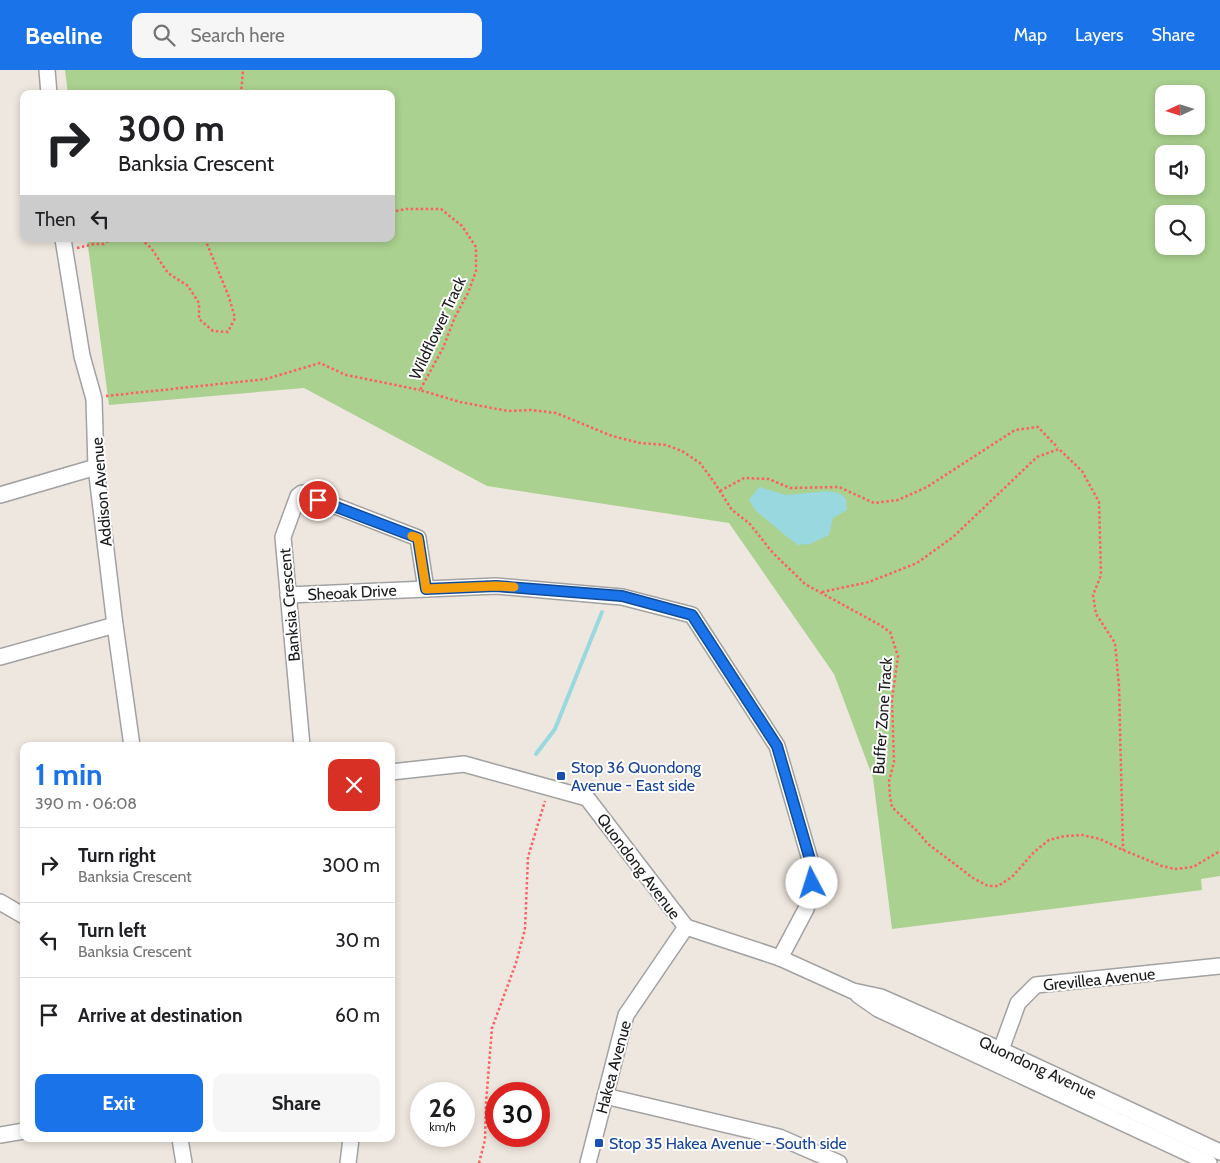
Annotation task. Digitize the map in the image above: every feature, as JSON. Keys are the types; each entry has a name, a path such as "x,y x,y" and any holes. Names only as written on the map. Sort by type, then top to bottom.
{"street":[{"path":"47,70 49,90"},
{"name":"Addison Avenue","path":"63,245 82,356 94,398 96,467 131,742"},
{"path":"0,495 96,467"},
{"name":"Banksia Crescent","path":"302,742 283,537 298,496 302,494 418,538 426,589"},
{"name":"Sheoak Drive","path":"288,595 496,586 622,596 692,615 777,746 813,870 806,909 780,958"},
{"path":"0,657 115,625"},
{"name":"Quondong Avenue","path":"395,772 464,764 587,798 686,927 780,958 853,991 881,997 1209,1163"},
{"path":"0,902 20,914"},
{"name":"Hakea Avenue","path":"588,1163 626,1015 686,927"},
{"name":"Grevillea Avenue","path":"998,1056 1018,1003 1036,985 1220,966"},
{"name":"Quondong Avenue","path":"998,1056 1220,1152"},
{"path":"605,1096 779,1137 839,1163"},
{"path":"0,1135 20,1132"},
{"path":"180,1142 184,1163"},
{"path":"348,1163 351,1142"}],"path":[{"path":"241,90 243,70"},
{"name":"Wildflower Track","path":"395,211 406,209 442,209 462,226 476,246 476,271 468,293 455,317 443,348 420,390 460,402"},
{"path":"63,245 84,248 106,242"},
{"path":"144,242 151,248 168,273 188,286 199,303 199,319 213,332 228,332 235,318 229,297 207,242"},
{"path":"94,398 266,379 320,363 346,375 420,390"},
{"name":"Buffer Zone Track","path":"460,402 508,412 531,410 556,413 612,436 640,443 666,445 682,451 700,463 732,510 749,524 773,553 806,584 890,632 898,656 892,700 894,762 889,781 892,807 928,844 973,878 988,886 998,886 1012,878 1034,852 1049,840 1065,836 1082,835 1100,839 1162,866 1175,869 1193,867 1220,851"},
{"path":"720,491 744,478 769,479 790,488 839,487 874,503 898,500 927,487 1015,430 1038,427 1082,471 1098,502 1102,575 1093,595 1096,614 1115,643 1119,686 1123,850"},
{"path":"820,592 869,582 916,563 953,537 1037,457 1059,449"},
{"path":"480,1163 485,1140 492,1028 516,963 525,929 528,857 549,788"}],"green space":[{"path":"65,70 1220,70 1220,876 1201,879 1202,890 892,929 873,778 834,674 729,523 487,486 304,388 109,405 87,242 395,242 395,90 68,90"}],"water":[{"path":"759,487 786,495 827,491 839,493 846,499 847,510 833,518 829,535 810,544 798,545 756,511 749,500"}],"waterway":[{"path":"536,754 555,729 602,612"}],"slow traffic":[{"path":"412,536 418,538 426,589 514,587"}],"place":[{"name":"Stop 36 Quondong Avenue - East side","path":"561,776"},
{"name":"Stop 35 Hakea Avenue - South side","path":"599,1143"}],"route":[{"path":"318,500 418,538 426,589 496,586 622,596 692,615 777,746 813,870 812,883"}]}
